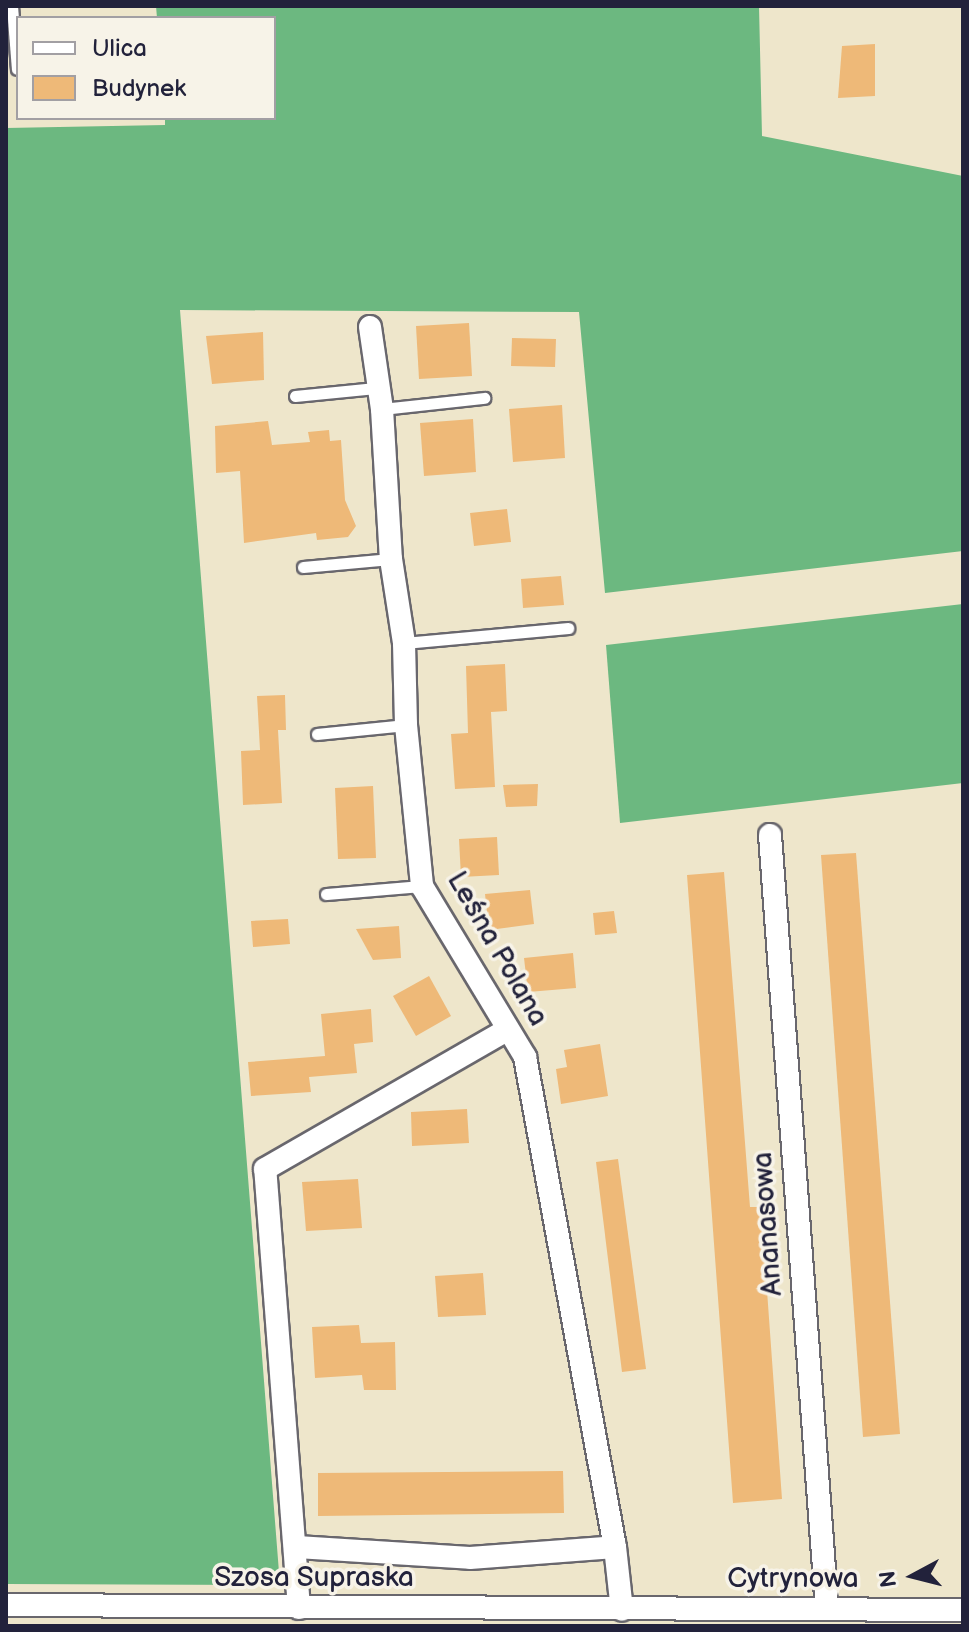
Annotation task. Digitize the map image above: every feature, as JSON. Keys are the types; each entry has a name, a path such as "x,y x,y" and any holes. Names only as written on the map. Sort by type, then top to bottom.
{"street":[{"name":"Leśna Polana","path":"370,327 379,399 391,559 404,643 406,725 422,886 525,1057 615,1547 622,1610"},
{"name":"Ananasowa","path":"770,835 827,1609"},
{"path":"299,1608 297,1547 265,1169 507,1030"},
{"path":"297,1547 470,1558 615,1547"},
{"name":"Szosa Supraska","path":"6,1605 257,1617 299,1608 622,1610"},
{"name":"Cytrynowa","path":"622,1610 827,1609 883,1618 963,1610"}],"lane":[{"path":"12,6 16,56"},
{"path":"295,396 484,398"},
{"path":"303,567 391,559"},
{"path":"404,643 568,628"},
{"path":"317,734 406,725"},
{"path":"326,894 422,886"}],"green space":[{"path":"156,6 759,6 762,136 963,176 963,551 605,593 579,312 180,310 280,1585 6,1584 6,128 165,125 165,120 276,120 276,16 157,16"},
{"path":"963,604 963,783 620,823 606,645"}],"building":[{"path":"875,44 875,96 838,98 842,46"},
{"path":"469,323 472,376 419,379 416,326"},
{"path":"263,332 264,380 212,384 206,336"},
{"path":"512,338 556,339 555,367 511,366"},
{"path":"562,405 565,458 513,462 509,409"},
{"path":"473,419 476,472 424,476 420,423"},
{"path":"268,421 272,445 310,442 308,432 329,430 330,441 341,440 345,500 356,526 348,537 317,540 316,533 244,543 240,471 216,473 215,426"},
{"path":"507,509 511,542 474,546 470,513"},
{"path":"561,576 564,605 523,608 521,579"},
{"path":"505,664 507,711 491,712 495,787 455,789 451,734 468,733 466,666"},
{"path":"285,695 286,730 278,730 282,803 243,805 241,751 260,750 257,696"},
{"path":"538,784 537,806 506,807 503,785"},
{"path":"373,786 376,858 338,859 335,788"},
{"path":"497,837 499,875 461,877 459,839"},
{"path":"856,853 900,1434 863,1437 821,855"},
{"path":"724,872 750,1207 761,1207 782,1499 733,1503 687,875"},
{"path":"530,890 534,924 489,930 485,894"},
{"path":"614,911 617,933 595,935 593,913"},
{"path":"288,919 290,944 253,947 251,921"},
{"path":"399,926 401,958 373,960 356,929"},
{"path":"573,953 576,988 528,992 524,958"},
{"path":"429,976 451,1016 416,1036 393,996"},
{"path":"371,1009 373,1042 354,1044 357,1073 309,1077 311,1092 251,1096 248,1062 325,1056 321,1014"},
{"path":"600,1044 608,1096 561,1104 556,1069 567,1067 564,1050"},
{"path":"467,1109 469,1143 412,1146 411,1112"},
{"path":"618,1159 646,1369 622,1372 596,1162"},
{"path":"358,1179 362,1228 306,1231 302,1182"},
{"path":"483,1273 486,1315 438,1317 435,1276"},
{"path":"359,1325 361,1343 395,1342 396,1390 364,1390 362,1375 315,1378 312,1327"},
{"path":"563,1471 564,1513 318,1516 318,1473"}]}
